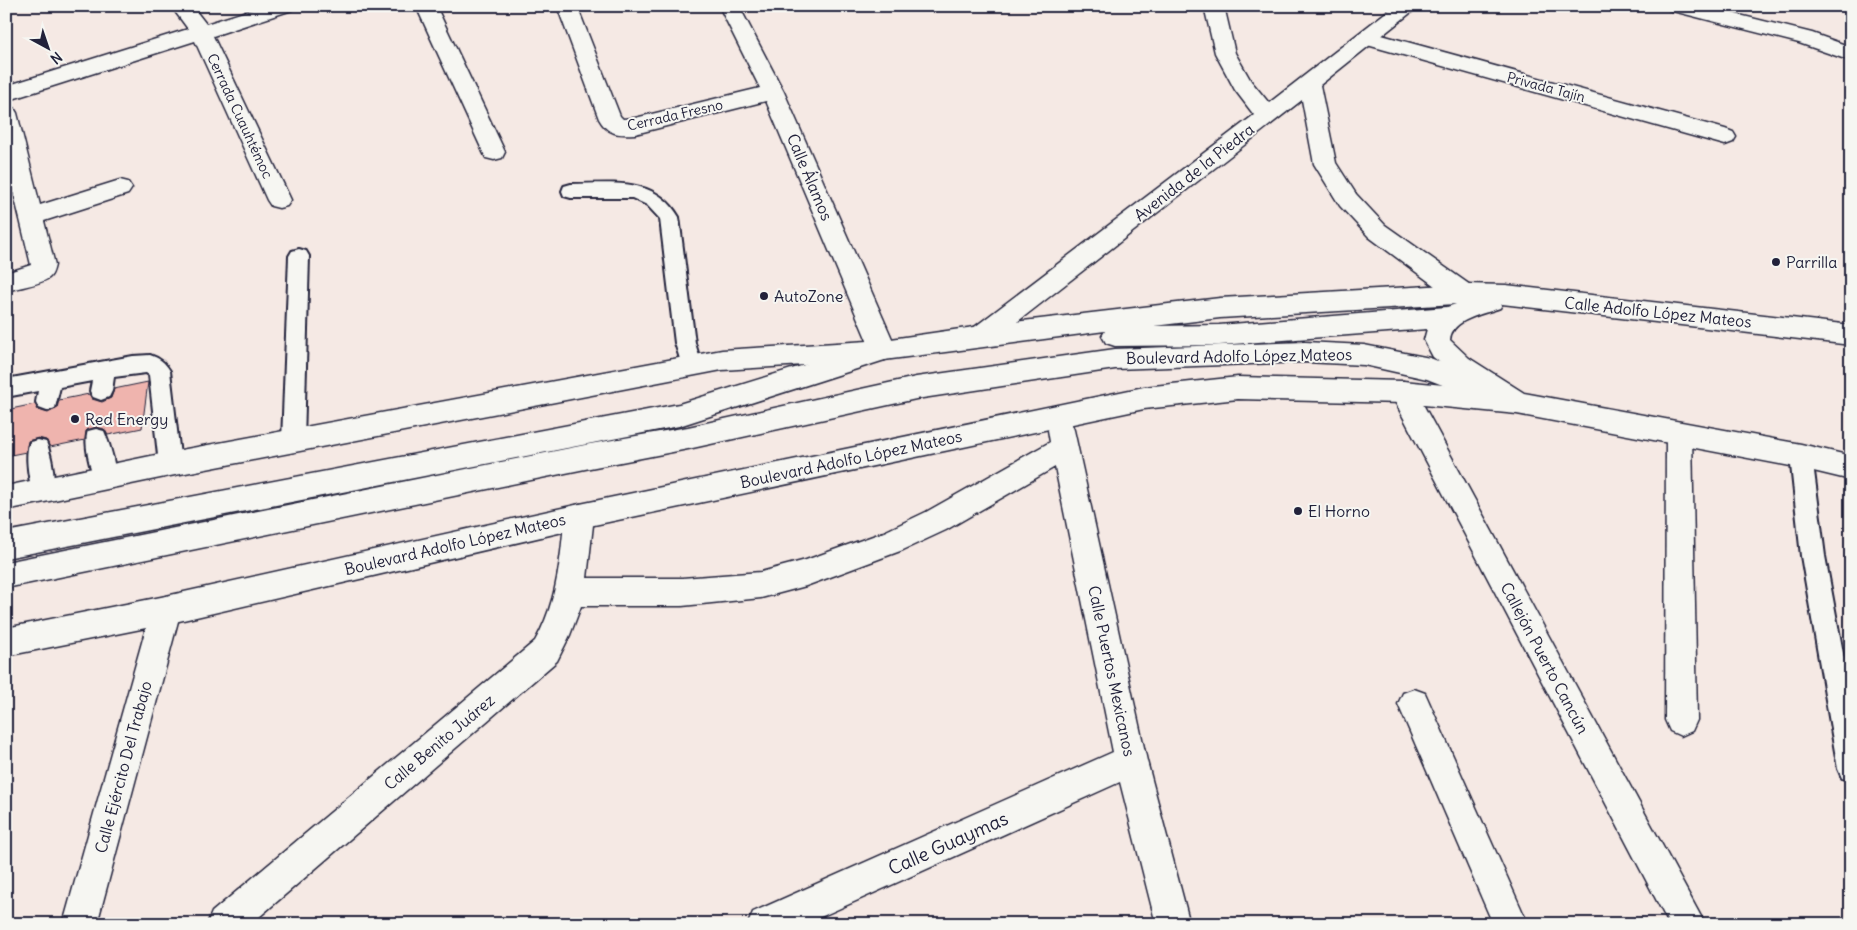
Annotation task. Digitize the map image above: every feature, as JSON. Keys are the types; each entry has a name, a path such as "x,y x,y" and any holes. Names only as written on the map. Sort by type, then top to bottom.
{"street":[{"name":"Cerrada Cuauhtémoc","path":"180,6 202,33 279,200"},
{"path":"6,94 285,6"},
{"path":"426,6 494,152"},
{"name":"Cerrada Fresno","path":"567,6 610,119 618,127 635,126 773,92"},
{"name":"Calle Álamos","path":"729,6 773,92 884,350"},
{"path":"1214,6 1225,53 1243,84 1267,116"},
{"name":"Avenida de la Piedra","path":"981,336 1309,84 1407,6"},
{"path":"1676,6 1805,38 1851,54"},
{"name":"Privada Tajín","path":"1367,38 1725,136"},
{"path":"1309,84 1325,164 1348,200 1377,231 1464,294"},
{"path":"6,113 42,261 41,270 32,275 6,282"},
{"path":"32,216 120,188"},
{"path":"6,498 170,464 722,360 884,350 981,336 1220,308 1464,294"},
{"name":"Calle Adolfo López Mateos","path":"1464,294 1506,295 1851,335"},
{"path":"981,336 1220,335 1449,316 1506,295"},
{"path":"1449,316 1438,329 1438,343 1441,349 1456,362 1517,403 1801,456 1851,468"},
{"path":"6,546 679,415 884,350"},
{"name":"Boulevard Adolfo López Mateos","path":"6,575 590,456 688,438 916,388 1115,358 1305,352 1364,355 1430,369 1517,403"},
{"name":"Boulevard Adolfo López Mateos","path":"6,642 166,610 580,516 1144,398 1238,388 1403,392 1517,403"},
{"name":"Callejón Puerto Cancún","path":"1403,392 1688,924"},
{"name":"Calle Puertos Mexicanos","path":"1057,416 1131,761 1173,924"},
{"path":"1679,433 1681,720"},
{"path":"571,592 682,592 761,585 806,573 893,541 936,521 1065,447"},
{"name":"Calle Benito Juárez","path":"224,924 546,651 558,632 571,592 580,516"},
{"name":"Calle Ejército Del Trabajo","path":"80,924 166,610"},
{"path":"1414,704 1511,924"},
{"name":"Calle Guaymas","path":"765,924 1131,761"}],"lane":[{"path":"571,191 634,191 654,200 669,216 685,343 691,366"},
{"path":"294,441 299,256"},
{"path":"6,388 133,365 150,364 159,370 170,464"},
{"path":"101,392 104,370"},
{"path":"46,402 51,380"},
{"path":"96,438 105,478"},
{"path":"38,449 43,490"},
{"path":"1801,456 1813,556 1851,769"}],"building":[{"name":"Red Energy","path":"148,382 142,428 108,435 104,429 96,427 86,431 85,440 50,447 46,440 38,438 28,441 26,452 6,456 6,410 35,404 38,410 48,413 57,408 59,400 89,394 92,399 102,402 111,398 114,389"}],"place":[{"name":"Parrilla","path":"1776,262"},
{"name":"AutoZone","path":"764,296"},
{"name":"Red Energy","path":"75,419"},
{"name":"El Horno","path":"1298,511"}]}
